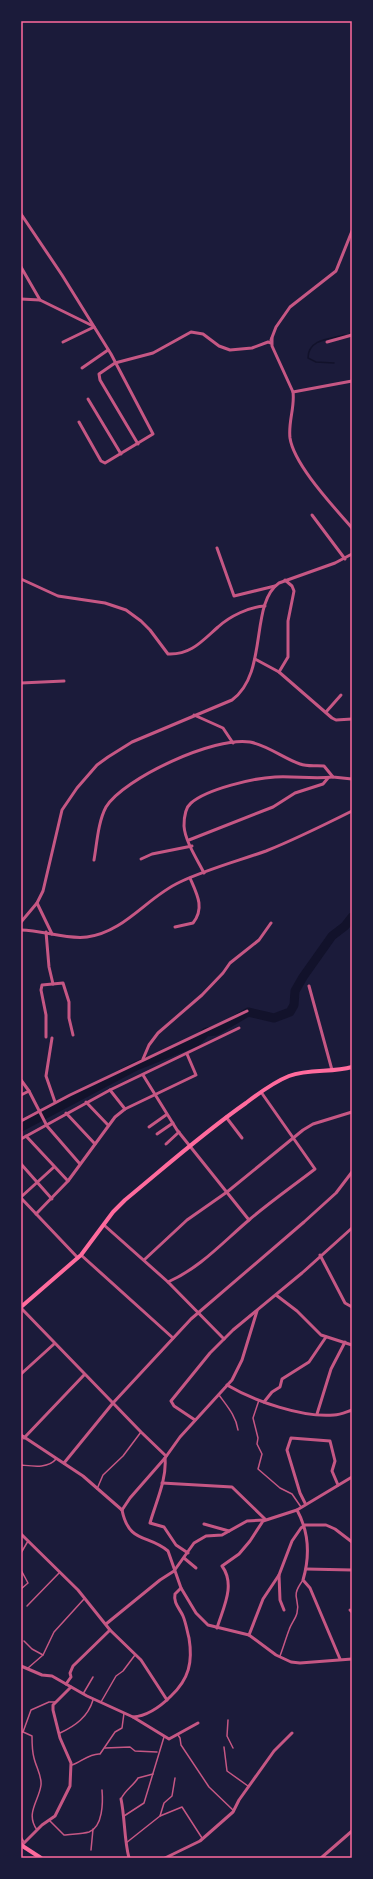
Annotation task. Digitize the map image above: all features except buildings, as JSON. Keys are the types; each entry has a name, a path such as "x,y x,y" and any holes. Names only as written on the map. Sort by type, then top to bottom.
{"main road":[{"path":"21,1307 79,1257 104,1224 125,1200 190,1145 226,1117 283,1078 296,1073 352,1067"},
{"path":"22,1844 41,1858"}],"street":[{"path":"21,214 62,274 108,350 153,432 151,436 105,463 101,462 79,422"},
{"path":"21,223 25,221"},
{"path":"352,231 336,271 290,307 276,326 270,345 293,392 294,399 290,432 293,448 311,477 352,528"},
{"path":"21,267 40,300"},
{"path":"21,299 40,300 94,327"},
{"path":"63,342 94,327"},
{"path":"138,444 98,377 99,374 115,363 153,353 194,332 203,334 219,346 230,350 270,345"},
{"path":"327,342 352,335"},
{"path":"82,368 108,350"},
{"path":"293,392 352,381"},
{"path":"88,399 121,454"},
{"path":"312,514 345,559"},
{"path":"217,548 234,596 275,586 285,580 345,559 352,554"},
{"path":"21,579 58,596 105,603 126,610 141,621 168,654 192,649 204,641 226,620 253,608 265,606"},
{"path":"279,672 288,660 288,621 294,591 292,586 285,580"},
{"path":"21,922 37,903 48,876 62,810 77,788 97,765 119,749 194,715 232,700 238,696 250,676 265,606 275,586"},
{"path":"255,658 279,672 295,688 336,720 352,719"},
{"path":"21,683 64,681"},
{"path":"326,712 341,694"},
{"path":"194,715 223,728 233,743"},
{"path":"94,860 102,815 107,806 118,793 172,761 206,747 250,742 301,764 324,766 333,777"},
{"path":"204,873 184,828 185,815 191,803 203,796 228,787 255,780 275,777 333,777 352,779"},
{"path":"189,840 273,808 295,793 323,784 328,778"},
{"path":"21,930 86,937 97,935 128,920 152,898 166,889 190,878 268,850 352,811"},
{"path":"141,859 152,854 192,846"},
{"path":"175,927 193,923 200,911 197,894 190,878"},
{"path":"37,903 52,934"},
{"path":"143,1059 149,1045 158,1033 202,995 223,973 230,963 259,940 271,923"},
{"path":"46,932 49,967 53,984"},
{"path":"46,1036 46,1015 41,990 42,985 63,983 69,1002 73,1035"},
{"path":"309,986 332,1070"},
{"path":"21,1121 143,1059 247,1011"},
{"path":"21,1139 86,1102 188,1054 239,1028"},
{"path":"52,1038 46,1076 56,1102"},
{"path":"36,1214 68,1181 108,1125 125,1109 155,1096 196,1075 188,1054"},
{"path":"143,1075 166,1115 249,1220"},
{"path":"21,1080 29,1091 46,1124 80,1164"},
{"path":"110,1090 125,1109"},
{"path":"21,1095 29,1091"},
{"path":"168,1282 180,1277 198,1265 249,1220 315,1169 261,1092"},
{"path":"86,1102 108,1125"},
{"path":"144,1260 187,1220 227,1192 313,1124 352,1112"},
{"path":"66,1113 95,1144"},
{"path":"149,1127 166,1115"},
{"path":"226,1117 242,1138"},
{"path":"157,1134 173,1123"},
{"path":"166,1144 179,1132"},
{"path":"26,1136 68,1181"},
{"path":"21,1164 52,1199"},
{"path":"54,1167 21,1197 79,1257 173,1338"},
{"path":"64,1463 113,1403 199,1311 304,1222 336,1192 352,1172"},
{"path":"104,1224 199,1311 224,1339"},
{"path":"195,1420 174,1406 171,1401 224,1339 352,1228"},
{"path":"320,1255 345,1303 352,1307"},
{"path":"276,1295 297,1311 321,1335 352,1344"},
{"path":"21,1307 54,1344 166,1457 166,1466 162,1483 150,1523 164,1527 176,1545 188,1553"},
{"path":"122,1510 137,1489 166,1457 195,1420 227,1385 242,1360 258,1310"},
{"path":"264,1402 272,1392 280,1386 282,1379 309,1362 326,1337"},
{"path":"317,1414 331,1369 345,1342"},
{"path":"21,1374 54,1344"},
{"path":"84,1375 23,1437 83,1476 97,1490 122,1510 127,1527 132,1532 168,1551 181,1588 201,1620 208,1625 249,1635 280,1657 290,1662 300,1663 352,1659"},
{"path":"227,1385 259,1400 286,1409 334,1415 352,1410"},
{"path":"306,1503 300,1493 287,1450 291,1438 330,1441 335,1461 332,1471 338,1485"},
{"path":"106,1624 160,1580 174,1571 194,1543 206,1536 222,1535 247,1521 265,1520 297,1510 306,1503 350,1478 352,1484"},
{"path":"162,1483 232,1487 265,1520"},
{"path":"297,1510 305,1525 307,1547 306,1569 303,1580 310,1588 340,1659"},
{"path":"217,1628 229,1584 226,1571 222,1566 239,1554 265,1520"},
{"path":"204,1524 229,1531"},
{"path":"305,1525 326,1525 335,1529 352,1542"},
{"path":"249,1635 263,1598 279,1575 292,1541 305,1525"},
{"path":"21,1534 29,1540 85,1598 110,1630 146,1667 167,1700"},
{"path":"184,1558 196,1568"},
{"path":"306,1569 352,1570"},
{"path":"279,1575 280,1600 284,1610"},
{"path":"133,1717 152,1710 167,1700 180,1687 189,1672 191,1658 184,1617 174,1600 174,1594 181,1588"},
{"path":"66,1684 71,1677 70,1673 73,1666 110,1630"},
{"path":"21,1666 42,1675 52,1676 83,1694 133,1717 164,1736 172,1739 198,1723"},
{"path":"22,1844 55,1816 61,1807 70,1786 72,1765 59,1734 53,1710 56,1702 71,1687"},
{"path":"165,1858 202,1839 234,1811 238,1800 274,1751 292,1733"},
{"path":"121,1799 126,1843 130,1858"},
{"path":"321,1858 352,1832"}],"lane":[{"path":"219,1395 231,1410 237,1422 238,1430"},
{"path":"259,1400 253,1418 258,1438 257,1444 262,1454 258,1469 280,1488 292,1494 301,1507"},
{"path":"97,1490 103,1475 123,1456 140,1432"},
{"path":"21,1465 46,1465 56,1459"},
{"path":"21,1553 29,1540"},
{"path":"21,1570 28,1583 21,1589"},
{"path":"27,1606 60,1572"},
{"path":"280,1657 289,1630 297,1615 298,1609 295,1597 297,1588 303,1580"},
{"path":"28,1668 43,1656 54,1632 85,1598"},
{"path":"24,1641 32,1649 43,1656"},
{"path":"101,1702 116,1676 123,1671 135,1655"},
{"path":"83,1694 93,1676"},
{"path":"59,1734 82,1719 90,1708 93,1699"},
{"path":"37,1830 32,1820 33,1808 41,1786 40,1776 34,1757 32,1736 22,1732 31,1710 49,1702 56,1702"},
{"path":"72,1765 80,1763 95,1754 100,1754 115,1732 122,1728 124,1713"},
{"path":"228,1720 227,1736 234,1748"},
{"path":"178,1735 181,1745 209,1787 234,1811"},
{"path":"124,1816 144,1803 164,1736"},
{"path":"104,1748 130,1747 134,1751 158,1752"},
{"path":"224,1747 226,1753 227,1770 244,1782 248,1787"},
{"path":"121,1799 123,1793 132,1786 138,1778 153,1774"},
{"path":"160,1816 164,1804 172,1796 175,1778"},
{"path":"91,1850 93,1830 101,1813 102,1790"},
{"path":"126,1843 160,1816 182,1807 202,1839"},
{"path":"49,1820 64,1835 89,1832 93,1830"},
{"path":"21,1837 22,1844"}],"waterway":[{"path":"334,363 316,362 308,358 309,352 316,343 345,335"},
{"path":"21,1127 136,1066 196,1042 206,1032 216,1031 248,1012 274,1018 290,1012 294,1005 295,991 303,977 332,936 345,926 352,917"}]}
